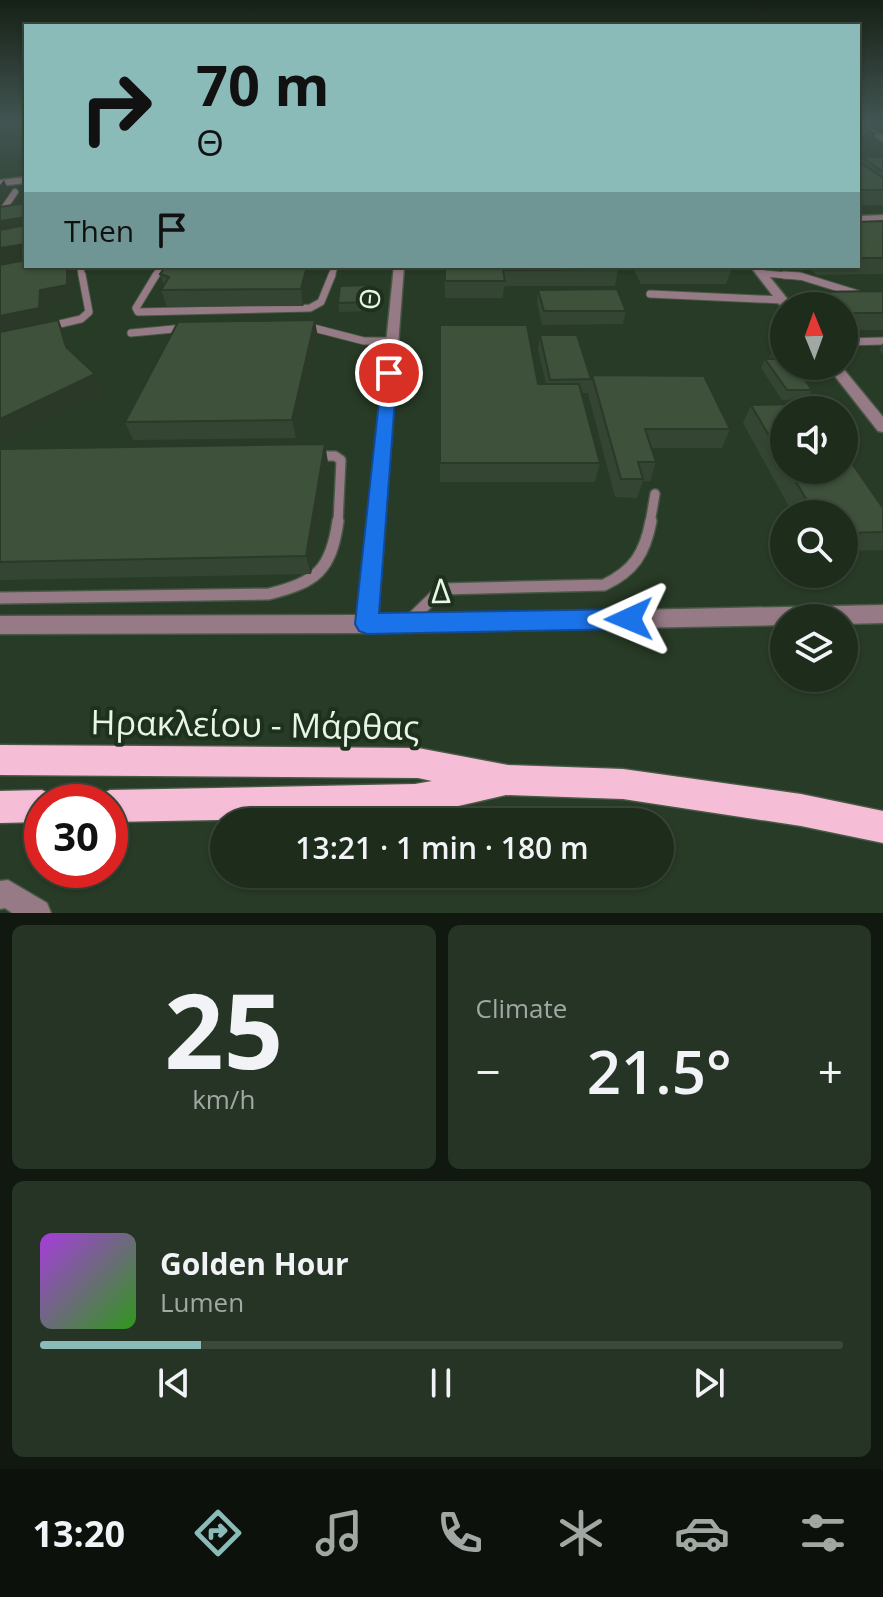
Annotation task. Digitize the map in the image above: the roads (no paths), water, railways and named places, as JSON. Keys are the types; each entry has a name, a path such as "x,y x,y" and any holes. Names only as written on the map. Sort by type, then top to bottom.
{"main road":[{"name":"Ηρακλείου - Μάρθας","path":"0,760 418,763 508,780 623,784 801,810 883,827"},
{"name":"Ηρακλείου - Μάρθας","path":"128,806 415,800 508,780"},
{"path":"0,807 24,806"}],"street":[{"path":"0,183 24,180"},
{"path":"860,219 883,218"},
{"name":"Θ","path":"367,624 399,268"},
{"path":"758,270 775,292"},
{"path":"845,380 883,427"},
{"name":"Δ","path":"0,625 367,624 883,614"},
{"path":"0,895 8,894 37,913"}],"lane":[{"path":"0,214 15,192"},
{"path":"41,328 81,319 89,312 80,268"},
{"path":"160,268 136,308 138,312 310,308 321,302 334,268"},
{"path":"758,270 800,276 865,296"},
{"path":"650,294 770,302"},
{"path":"297,326 312,325 332,334 364,341 392,341"},
{"path":"131,333 187,328"},
{"path":"858,342 883,341"},
{"path":"0,598 269,594 298,586 321,570 334,540 341,460 335,456 311,456"},
{"path":"407,623 442,589 604,585 626,577 644,552 655,494"}]}
